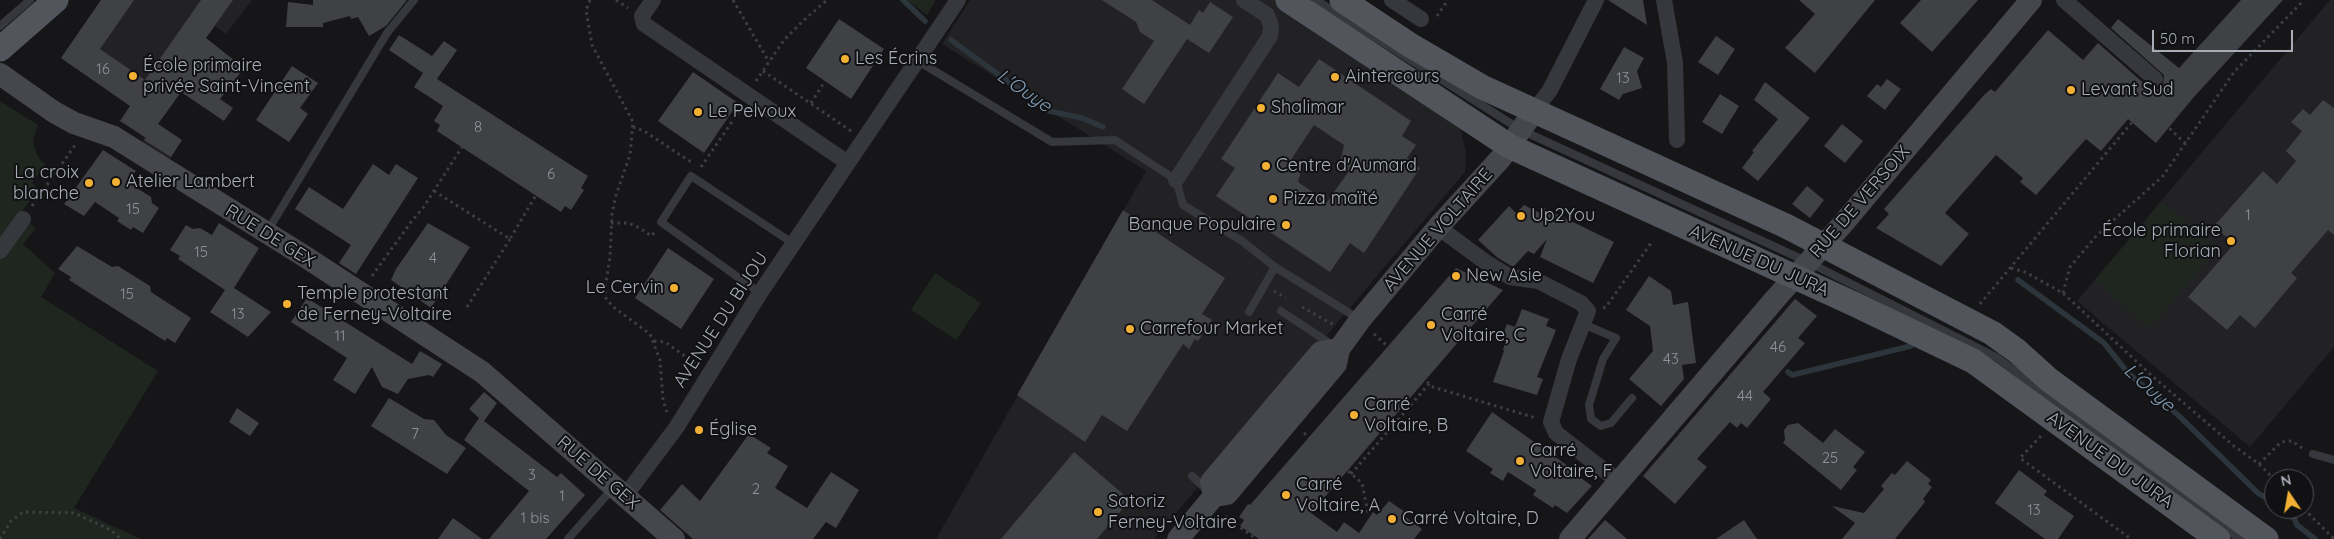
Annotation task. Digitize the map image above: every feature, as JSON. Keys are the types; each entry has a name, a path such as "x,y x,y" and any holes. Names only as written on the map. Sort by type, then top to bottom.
{"main road":[{"path":"0,49 56,0"},
{"name":"AVENUE DU JURA","path":"1288,0 1515,138 1809,262 1992,334 2017,351 2048,379 2266,539"},
{"name":"AVENUE DU JURA","path":"1342,0 1410,45 1482,86 1786,226 1809,262 1973,361 2218,539"},
{"name":"RUE DE VERSOIX","path":"1570,539 1618,481 1809,262 2031,0"},
{"name":"RUE DE GEX","path":"0,74 54,112 88,128 114,137 482,372 620,491 667,537"},
{"name":"AVENUE VOLTAIRE","path":"1178,539 1214,496 1228,494 1336,364 1356,334 1438,227 1515,138 1535,110"},
{"path":"1214,496 1211,482 1321,352 1356,334"}],"street":[{"path":"652,0 642,16 644,24 848,163"},
{"name":"AVENUE DU BIJOU","path":"620,491 676,428 760,293 958,0"},
{"path":"1176,180 1270,36 1271,26 1267,15 1244,0"},
{"path":"1392,0 1421,19"},
{"path":"1535,110 1550,90 1596,0"},
{"path":"1664,0 1675,63 1677,140"},
{"path":"2064,0 2155,79"},
{"path":"0,251 23,219"},
{"path":"1438,227 1484,261 1510,277 1538,282 1581,303 1585,317 1569,359 1551,422 1556,433 1618,481"}],"lane":[{"path":"0,26 30,0"},
{"path":"266,234 387,33 414,0"},
{"path":"1316,0 1515,138"},
{"path":"918,61 1052,142 1115,140 1176,180 1184,205 1242,241 1356,334"},
{"path":"760,293 662,222 691,176 794,244"},
{"path":"1809,262 1996,357 2240,539"},
{"path":"1249,312 1275,267"},
{"path":"1281,311 1318,337 1356,334"},
{"path":"1585,317 1616,338 1603,359 1589,405 1591,419 1601,426 1611,423 1632,398"},
{"path":"2313,454 2334,460"},
{"path":"1192,476 1214,496"},
{"path":"568,539 620,491"}],"path":[{"path":"590,0 586,10 592,45 633,122 630,155 616,195 611,223 610,257 605,288 606,298 612,306 639,324 650,334 660,360 663,400 676,428"},
{"path":"733,0 769,62"},
{"path":"2063,293 2070,267 2097,235 2163,176 2234,72 2304,0"},
{"path":"763,71 864,139"},
{"path":"1974,310 2012,268 2146,106 2160,88 2155,79"},
{"path":"811,103 825,82"},
{"path":"2146,106 2186,144"},
{"path":"23,219 88,128"},
{"path":"360,293 434,191 462,147"},
{"path":"434,191 510,239"},
{"path":"467,307 536,195"},
{"path":"611,223 628,223 640,228 651,236 662,222"},
{"path":"1585,317 1606,307 1651,243"},
{"path":"2012,268 2024,272 2063,293 2167,389 2234,446 2265,469"},
{"path":"1264,285 1288,299"},
{"path":"1296,304 1356,334 1429,384 1551,422"},
{"path":"653,341 665,342 710,373"},
{"path":"1351,474 1429,384"},
{"path":"1289,420 1362,483 1368,513"},
{"path":"2044,434 2020,458 2131,539"},
{"path":"2260,464 2281,442 2292,441 2313,454"},
{"path":"0,539 11,521 23,512 74,513 111,530 121,539"},
{"path":"2314,519 2334,539"}],"shaded area":[{"name":"École primaire privée Saint-Vincent","path":"101,0 252,0 226,34 215,26 166,94 175,101 158,124 182,140 170,159 142,142 145,137 130,106 61,58"},
{"path":"907,0 936,0 927,15"},
{"path":"970,0 1281,0 1448,114 1461,131 1466,152 1465,172 1154,539 936,539 1146,171 942,44"},
{"name":"École primaire Florian","path":"2330,0 2334,0 2334,347 2250,447 2077,301"},
{"path":"0,101 38,125 33,139 34,147 40,160 46,164 32,183 38,189 19,216 36,228 23,244 55,273 41,297 158,371 74,508 141,539 0,539"},
{"path":"2162,202 2218,249 2149,328 2095,280"},
{"path":"935,273 981,303 956,340 911,310"}],"building":[{"name":"École primaire privée Saint-Vincent","path":"101,0 134,0 100,49 145,80 201,0 233,0 206,38 244,68 220,99 233,108 224,121 181,92 158,124 182,140 171,157 144,140 146,138 120,121 130,106 61,58"},
{"path":"313,0 407,0 386,26 369,36 358,17 351,19 350,16 323,23 323,27 286,27 288,2 313,5"},
{"path":"1102,0 1152,0 1190,25 1199,10 1203,13 1210,2 1233,17 1209,53 1187,39 1144,104 1122,89 1154,41 1140,32 1136,22"},
{"path":"1608,0 1643,0 1647,25"},
{"path":"1799,0 1875,0 1815,73 1785,48 1815,14"},
{"path":"1921,0 1978,0 1932,52 1900,23"},
{"path":"2241,0 2283,0 2193,98 2156,143 2128,119 2101,151 2086,139 2036,195 2020,182 2023,178 1996,155 1945,213 1969,234 1941,266 1876,228 1889,214 1884,209 1984,95 1991,89 1995,92 2048,30 2083,60 2098,43 2148,87 2158,89 2163,85 2164,75 2111,28 2118,19 2179,68"},
{"name":"Les Écrins","path":"839,19 884,49 851,99 806,68"},
{"path":"399,35 432,56 444,41 457,50 437,79 588,176 581,188 584,190 571,210 565,206 561,212 437,131 440,125 434,121 443,106 414,87 423,73 389,50"},
{"path":"1716,36 1735,49 1718,75 1698,62"},
{"path":"1624,47 1644,58 1637,71 1642,88 1623,94 1619,100 1600,89"},
{"name":"Centre d'Aumard","path":"1319,59 1411,121 1402,136 1416,145 1407,158 1420,168 1364,253 1350,243 1330,272 1216,196 1235,168 1221,159 1278,73 1299,87","holes":["1314,125 1344,145 1340,163 1349,171 1327,202 1298,182 1302,168 1292,158"]},
{"path":"292,66 318,83 300,108 308,114 289,142 256,120"},
{"name":"Le Pelvoux","path":"693,72 738,103 704,153 658,121"},
{"path":"1887,79 1901,89 1885,110 1867,96 1877,84 1881,87"},
{"path":"1765,82 1810,118 1758,181 1742,168 1754,152 1752,151 1778,119 1754,100"},
{"path":"1720,94 1739,106 1722,134 1702,122"},
{"path":"2323,100 2334,108 2334,235 2328,230 2291,273 2297,278 2255,328 2240,315 2227,330 2188,297 2234,244 2214,226 2263,171 2277,184 2296,161 2286,151 2302,131 2291,122 2303,109 2310,115"},
{"path":"1842,124 1863,141 1845,163 1824,146"},
{"path":"103,150 136,171 127,182 151,197 152,203 159,208 143,233 133,227 131,230 117,221 119,218 95,202 84,216 64,204"},
{"path":"373,164 389,175 396,164 418,178 356,274 339,263 351,245 295,209 309,187 343,209"},
{"path":"1807,186 1824,200 1810,218 1792,204"},
{"path":"1524,205 1540,213 1540,206 1614,242 1593,283 1540,257 1547,239 1534,254 1528,251 1513,267 1498,258 1478,240 1509,206 1516,213"},
{"name":"Carrefour Market","path":"1123,210 1225,278 1202,314 1212,320 1198,341 1195,339 1189,349 1183,344 1127,431 1102,415 1085,442 1017,395"},
{"path":"219,223 259,248 234,288 271,312 248,337 210,312 225,290 178,259 180,256 170,250 186,225 193,229 200,228 212,235"},
{"path":"428,223 470,247 431,308 391,280 396,269"},
{"path":"77,246 112,267 118,266 150,286 151,292 191,318 175,343 167,338 165,341 69,280 71,277 58,269"},
{"name":"Le Cervin","path":"668,248 714,279 681,329 635,298"},
{"path":"1456,268 1503,290 1311,513 1337,532 1344,522 1359,533 1373,512 1377,515 1389,501 1405,512 1403,515 1422,529 1414,539 1259,539 1240,526 1244,520 1239,517 1248,504 1250,505"},
{"path":"1649,276 1671,291 1673,305 1688,302 1696,363 1682,365 1684,379 1661,406 1629,379 1653,351 1650,326 1626,310"},
{"path":"307,298 412,364 420,351 442,364 433,377 429,375 408,379 398,394 382,387 372,367 355,394 333,380 347,358 291,322"},
{"path":"1795,299 1817,316 1798,338 1805,343 1763,392 1771,399 1747,428 1741,423 1737,428 1730,422 1697,459 1707,467 1675,504 1643,476"},
{"path":"1522,309 1549,319 1546,326 1556,330 1537,377 1543,379 1537,395 1493,382 1504,351 1506,340 1502,338 1507,324 1515,327"},
{"path":"484,392 497,403 484,421 557,477 561,473 585,495 546,539 489,539 529,491 464,440 479,418 469,409"},
{"path":"389,398 424,419 434,420 446,435 466,448 447,474 371,426"},
{"path":"237,408 259,423 250,436 229,422"},
{"name":"Carré Voltaire, F","path":"1492,412 1582,476 1581,478 1592,486 1567,513 1555,505 1553,508 1533,495 1536,490 1508,472 1503,481 1490,473 1493,469 1466,451"},
{"path":"1798,423 1823,443 1835,429 1865,452 1853,467 1857,470 1841,490 1783,443 1785,440 1784,430 1788,425"},
{"path":"749,434 771,448 767,453 788,466 775,488 807,508 831,472 859,490 836,528 826,522 813,539 693,539 660,510 682,484 700,501"},
{"path":"1074,452 1130,500 1097,539 1001,539"},
{"path":"1907,461 1931,480 1928,484 1932,487 1923,499 1925,502 1895,539 1842,539 1855,523 1832,506 1864,513 1884,489 1881,486 1892,473 1895,475"},
{"path":"2019,470 2047,491 2044,495 2074,516 2058,539 2045,539 1995,503"},
{"path":"453,518 482,539 438,539"},
{"path":"1605,520 1627,539 1588,539"},
{"path":"1744,520 1757,539 1716,539"}],"waterway":[{"name":"L'Ouye","path":"903,0 925,21"},
{"name":"L'Ouye","path":"951,40 1049,111 1082,118 1103,127"},
{"name":"L'Ouye","path":"2018,280 2104,343 2128,373 2178,415 2264,497"},
{"name":"L'Ouye","path":"1788,372 1792,375 1911,346"},
{"name":"L'Ouye","path":"2294,519 2297,525 2315,539"}],"place":[{"name":"Les Écrins","path":"845,59"},
{"name":"École primaire privée Saint-Vincent","path":"133,76"},
{"name":"Aintercours","path":"1335,77"},
{"name":"Levant Sud","path":"2071,90"},
{"name":"Shalimar","path":"1261,108"},
{"name":"Le Pelvoux","path":"698,112"},
{"name":"Centre d'Aumard","path":"1266,166"},
{"name":"Atelier Lambert","path":"116,182"},
{"name":"La croix blanche","path":"89,183"},
{"name":"Pizza maïté","path":"1273,199"},
{"name":"Up2You","path":"1521,216"},
{"name":"Banque Populaire","path":"1286,225"},
{"name":"École primaire Florian","path":"2231,241"},
{"name":"New Asie","path":"1456,276"},
{"name":"Le Cervin","path":"674,288"},
{"name":"Temple protestant de Ferney-Voltaire","path":"287,304"},
{"name":"Carré Voltaire, C","path":"1431,325"},
{"name":"Carrefour Market","path":"1130,329"},
{"name":"Carré Voltaire, B","path":"1354,415"},
{"name":"Église","path":"699,430"},
{"name":"Carré Voltaire, F","path":"1520,461"},
{"name":"Carré Voltaire, A","path":"1286,495"},
{"name":"Satoriz Ferney-Voltaire","path":"1098,512"},
{"name":"Carré Voltaire, D","path":"1392,519"}]}
